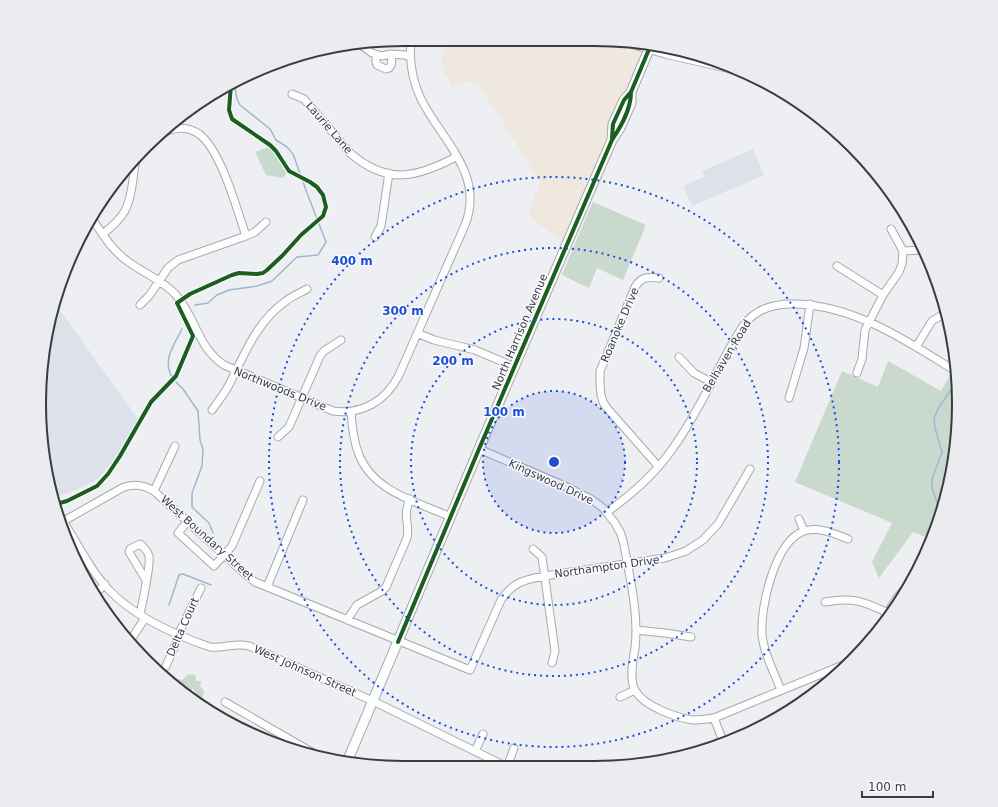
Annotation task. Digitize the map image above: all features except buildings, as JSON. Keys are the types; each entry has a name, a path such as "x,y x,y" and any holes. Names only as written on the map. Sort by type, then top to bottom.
{"main road":[{"name":"North Harrison Avenue","path":"349,757 479,449 612,140 613,124 624,100 631,92 649,50"}],"street":[{"name":"Northwoods Drive","path":"95,223 110,245 124,259 159,281 177,295 208,352 218,361 235,371 327,409 340,412 351,412 376,403 390,390 399,375 465,225 469,214 471,197 467,176 421,98 416,85 410,57 411,46"},
{"path":"365,48 376,55 392,58 405,55 410,57"},
{"path":"376,55 377,65 382,69 388,69 391,66 392,58"},
{"name":"Laurie Lane","path":"292,94 304,99 353,156 375,170 389,174 411,174 424,172 438,167 456,157"},
{"path":"175,129 188,129 202,136 224,171 246,236"},
{"path":"103,234 117,222 127,207 131,196 135,169"},
{"path":"375,236 381,226 389,174"},
{"path":"140,305 168,268 178,260 246,236 255,232 266,222"},
{"path":"857,373 862,359 863,336 868,322 882,295 899,272 902,264 903,252 898,239 891,229"},
{"path":"903,252 918,251"},
{"path":"837,266 882,295"},
{"name":"Roanoke Drive","path":"658,466 607,408 601,395 600,384 602,364 635,286 644,278 659,278"},
{"path":"212,410 228,386 252,338 269,316 285,301 307,289"},
{"name":"Belhaven Road","path":"607,512 638,487 668,456 680,438 739,332 748,319 755,313 774,305 790,303 810,304 831,308 885,329 950,368"},
{"path":"789,398 804,348 810,304"},
{"path":"916,347 932,321 941,316"},
{"path":"417,333 434,340 474,350 515,368"},
{"path":"278,437 289,427 320,356 324,351 341,340"},
{"path":"679,357 694,373 711,382"},
{"path":"351,412 358,453 366,467 382,485 396,493 451,517"},
{"path":"154,491 175,446"},
{"name":"Kingswood Drive","path":"479,449 583,494 599,504 615,523 621,534 628,564 636,630 632,674 635,690"},
{"name":"Northampton Drive","path":"472,665 497,608 505,594 519,582 544,576 673,556 693,548 714,530 723,518 750,469"},
{"path":"187,522 178,533 214,566 225,556 232,546 260,481"},
{"name":"West Boundary Street","path":"66,519 95,502 127,486 140,485 154,491 249,578 266,587 398,642 470,670 472,665"},
{"path":"347,620 357,605 382,591 386,587 407,538 408,529 405,513 410,499"},
{"path":"266,587 303,500"},
{"path":"799,519 804,531"},
{"path":"781,690 768,658 762,636 765,600 771,579 785,547 791,539 804,531 810,530 822,530 848,539"},
{"path":"533,548 542,557 555,651 552,663"},
{"name":"West Johnson Street","path":"79,553 121,601 142,616 213,648 235,644 247,645 373,701 494,761"},
{"path":"132,636 142,616 146,580"},
{"path":"99,590 105,584"},
{"name":"Delta Court","path":"166,666 180,631 201,588"},
{"path":"825,602 844,599 852,600 868,603 885,612"},
{"path":"636,630 691,637"},
{"path":"620,698 635,690 645,700 671,714 694,720 714,718 833,669"},
{"path":"225,702 301,746"},
{"path":"714,718 723,737"},
{"path":"475,751 483,734"},
{"path":"509,761 514,748"}],"shaded area":[{"path":"446,46 594,46 649,50 566,245 528,215 540,182 479,85 468,82 452,86 440,65"},
{"path":"753,149 764,175 692,206 683,186 704,177 702,171"},
{"path":"59,309 138,419 113,462 98,479 58,496 49,450 46,404 47,380 49,357"}],"green space":[{"path":"269,147 278,158 286,173 284,178 266,175 255,152"},
{"path":"593,202 646,225 623,280 597,268 589,288 562,275"},
{"path":"888,361 941,391 950,374 952,404 949,450 945,473 940,496 926,537 913,532 879,578 872,562 892,523 795,482 842,371 878,387"},
{"path":"188,674 195,675 196,681 201,681 200,685 204,692 202,699 197,695 193,688 191,691 175,678 182,680"}],"waterway":[{"path":"195,305 208,303 217,295 229,290 257,286 272,281 297,257 318,255 326,242 293,154 287,147 276,140 270,129 240,105 235,88"},
{"path":"172,377 168,365 170,353 182,329"},
{"path":"176,382 183,389 198,411 200,440 203,449 202,466 192,493 192,507 209,523 213,533"},
{"path":"938,504 932,488 932,479 942,452 935,428 934,418 939,407 951,389"},
{"path":"169,605 179,575 183,574 211,585"}],"cycle path":[{"path":"612,138 613,124 624,100 631,92 649,50"},
{"path":"60,503 97,486 108,474 151,402 176,376 193,336 177,303 190,294 232,275 239,273 263,273 282,256 301,235 323,216 326,207 323,195 317,187 289,171 276,151 270,145 232,119 229,110 230,91"},
{"path":"398,642 612,140 625,117 631,98 631,92"}]}
